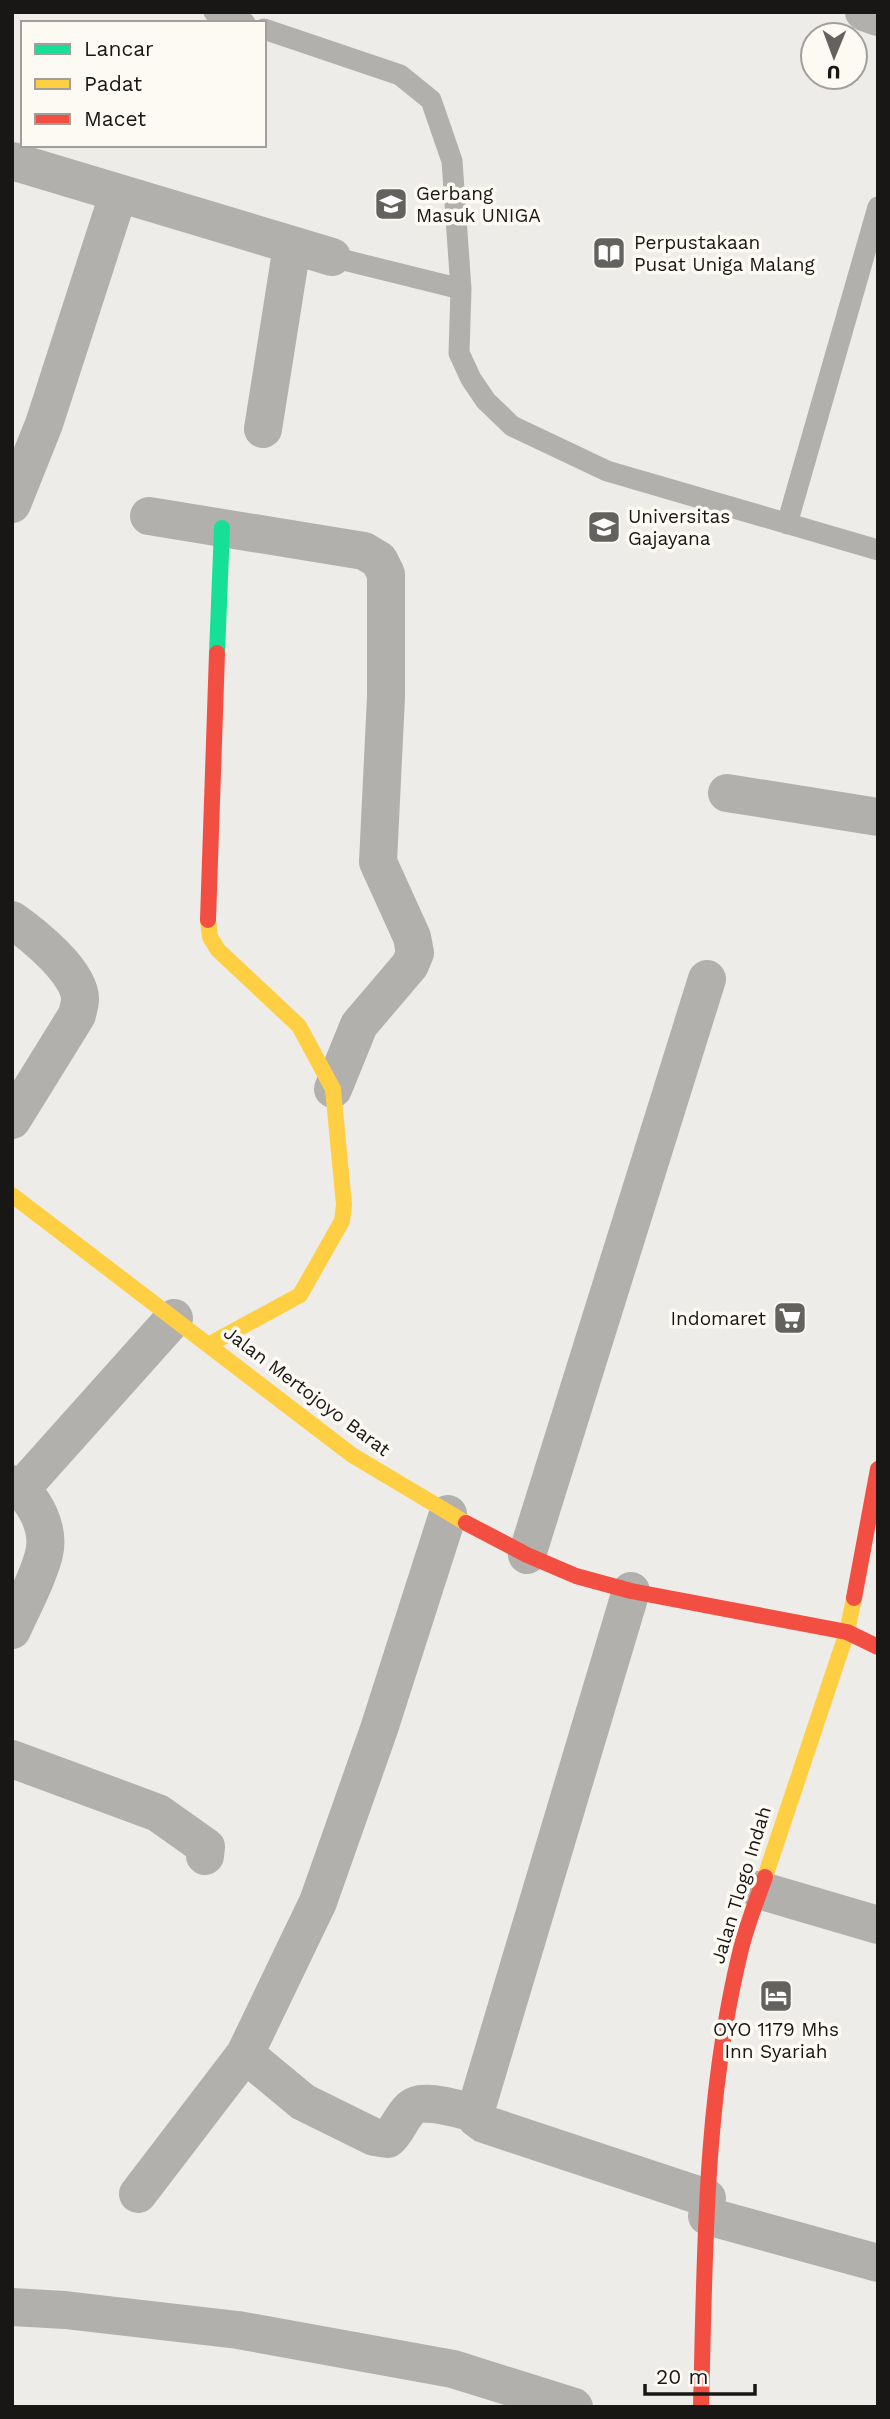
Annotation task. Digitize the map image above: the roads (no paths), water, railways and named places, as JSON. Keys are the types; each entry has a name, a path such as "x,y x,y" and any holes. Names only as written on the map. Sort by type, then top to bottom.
{"street":[{"path":"864,12 878,17"},
{"path":"12,161 118,195 332,257"},
{"path":"12,504 44,424 118,195"},
{"path":"263,429 292,246"},
{"path":"149,516 364,551 379,560 386,573 386,697 378,862 412,937 415,953 410,965 359,1025 333,1089"},
{"path":"210,1345 300,1295 342,1221 344,1205 333,1089 299,1026 218,950 210,937 207,913 222,528"},
{"path":"727,793 878,817"},
{"path":"12,920 43,944 67,970 80,998 77,1015 12,1120"},
{"path":"527,1555 707,979"},
{"path":"299,1026 359,1025"},
{"name":"Jalan Mertojoyo Barat","path":"12,1195 352,1455 448,1514 527,1555 576,1576 631,1591 847,1632 878,1647"},
{"path":"12,1630 45,1553 43,1522 37,1509 17,1487 174,1318"},
{"name":"Jalan Tlogo Indah","path":"701,2407 707,2207 717,2080 725,2026 740,1951 847,1632 878,1469"},
{"path":"138,2194 245,2054 318,1902 379,1729 448,1514"},
{"path":"631,1591 475,2113 476,2118 484,2124 707,2207 878,2263"},
{"path":"12,1759 158,1813 205,1847 205,1856"},
{"path":"759,1890 878,1925"},
{"path":"245,2054 303,2102 374,2137 388,2139 410,2108 416,2104 424,2103 475,2113"},
{"path":"12,2307 65,2310 251,2333 453,2369 574,2407"}],"lane":[{"path":"214,12 239,21"},
{"path":"266,30 400,75 431,100 452,161 461,289 459,353 471,379 486,401 512,426 607,471 878,550"},
{"path":"787,524 878,206"},
{"path":"332,257 461,289"}],"place":[{"name":"Gerbang Masuk UNIGA","path":"391,204"},
{"name":"Perpustakaan Pusat Uniga Malang","path":"609,253"},
{"name":"Universitas Gajayana","path":"604,527"},
{"name":"Indomaret","path":"790,1318"},
{"name":"OYO 1179 Mhs Inn Syariah","path":"776,1996"}]}
